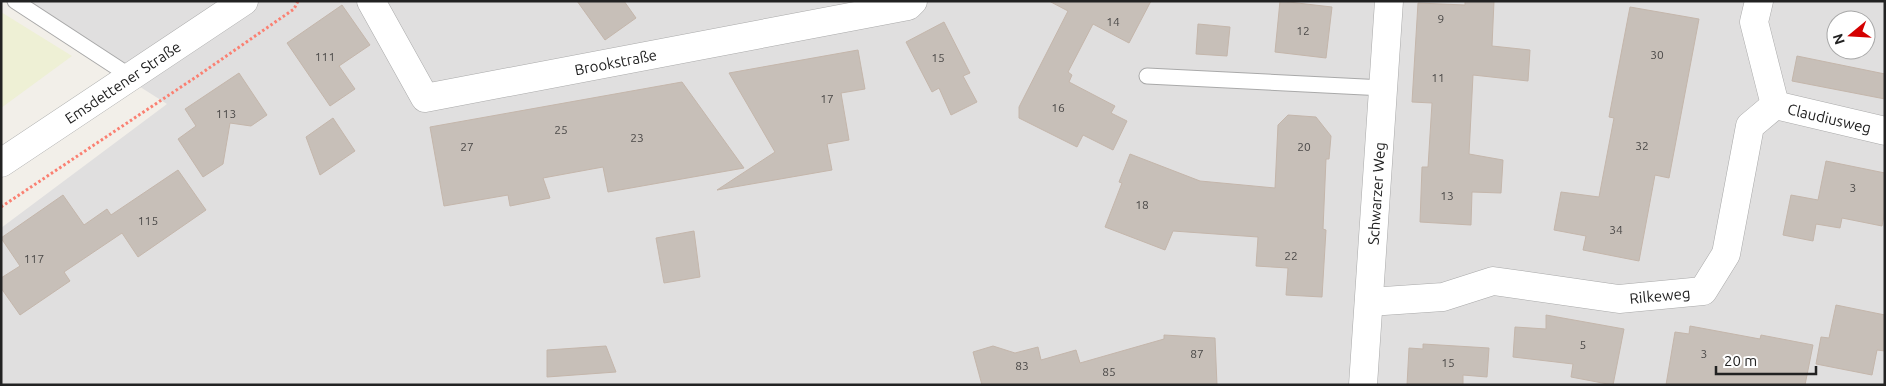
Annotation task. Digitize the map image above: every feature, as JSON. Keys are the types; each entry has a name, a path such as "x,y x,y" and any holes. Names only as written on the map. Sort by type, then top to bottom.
{"street":[{"name":"Emsdettener Straße","path":"1,162 244,1"},
{"name":"Brookstraße","path":"371,1 424,98 908,6 914,1"},
{"name":"Schwarzer Weg","path":"1363,385 1389,1"},
{"path":"1759,1 1754,22 1775,105"},
{"name":"Claudiusweg","path":"1775,105 1885,131"},
{"name":"Rilkeweg","path":"1369,302 1443,297 1493,281 1618,299 1703,291 1726,254 1750,126 1775,105"}],"lane":[{"path":"15,1 130,76"},
{"path":"1147,76 1384,88"}],"path":[{"path":"1,207 199,75 294,9 298,1"}],"shaded area":[{"path":"5,1 1885,1 1885,385 1,385 1,228 167,104"}],"green space":[{"path":"1,12 72,56 1,108"}],"building":[{"path":"577,1 624,1 636,18 605,40"},
{"path":"1049,1 1151,1 1129,43 1093,24 1068,72 1072,75 1069,82 1115,106 1111,113 1127,121 1113,150 1083,135 1077,147 1019,118 1019,107 1068,11"},
{"path":"1280,1 1332,7 1326,58 1275,52"},
{"path":"1465,1 1494,1 1492,46 1530,50 1528,81 1473,75 1469,154 1503,160 1501,193 1472,192 1471,225 1420,222 1422,167 1428,167 1432,103 1412,102 1418,3 1465,5"},
{"path":"342,5 370,45 339,66 355,89 330,106 287,43"},
{"path":"1630,7 1699,19 1669,178 1655,175 1639,261 1583,250 1586,236 1554,230 1561,192 1599,197 1614,118 1609,117"},
{"path":"944,22 970,73 963,76 977,102 951,115 939,88 932,92 906,42"},
{"path":"1198,24 1230,27 1227,56 1196,54"},
{"path":"858,50 865,89 841,93 849,140 827,144 832,170 717,190 775,152 729,73"},
{"path":"1797,56 1885,74 1885,99 1792,81"},
{"path":"239,73 267,115 251,126 230,123 223,164 203,177 178,139 196,126 185,109"},
{"path":"682,82 744,168 608,192 603,167 543,178 550,198 510,206 508,195 444,206 430,127"},
{"path":"1288,115 1316,117 1331,136 1329,159 1326,159 1323,229 1326,230 1322,297 1286,295 1288,268 1256,266 1258,237 1173,231 1165,250 1105,227 1122,183 1119,182 1130,154 1200,181 1275,188 1278,125"},
{"path":"333,118 355,151 320,175 306,137"},
{"path":"1826,161 1885,173 1885,210 1882,226 1842,218 1840,228 1816,224 1813,241 1783,235 1791,195 1818,200"},
{"path":"178,170 206,210 138,257 122,233 64,272 70,281 20,315 1,288 1,278 20,266 1,238 63,195 84,225 107,209 111,215"},
{"path":"694,231 700,277 664,283 656,238"},
{"path":"1836,305 1885,315 1885,351 1877,350 1872,375 1816,364 1821,337 1829,338"},
{"path":"1546,315 1624,329 1613,385 1571,377 1573,364 1513,357 1515,327 1546,329"},
{"path":"1690,326 1760,339 1761,335 1813,345 1805,385 1666,385 1675,332 1689,334"},
{"path":"1164,335 1215,338 1217,385 982,385 973,352 993,346 1015,353 1038,347 1041,360 1076,350 1080,363 1164,339"},
{"path":"1423,344 1489,348 1487,377 1463,375 1463,385 1407,385 1409,348 1423,349"},
{"path":"606,346 616,372 547,377 547,350"}]}
